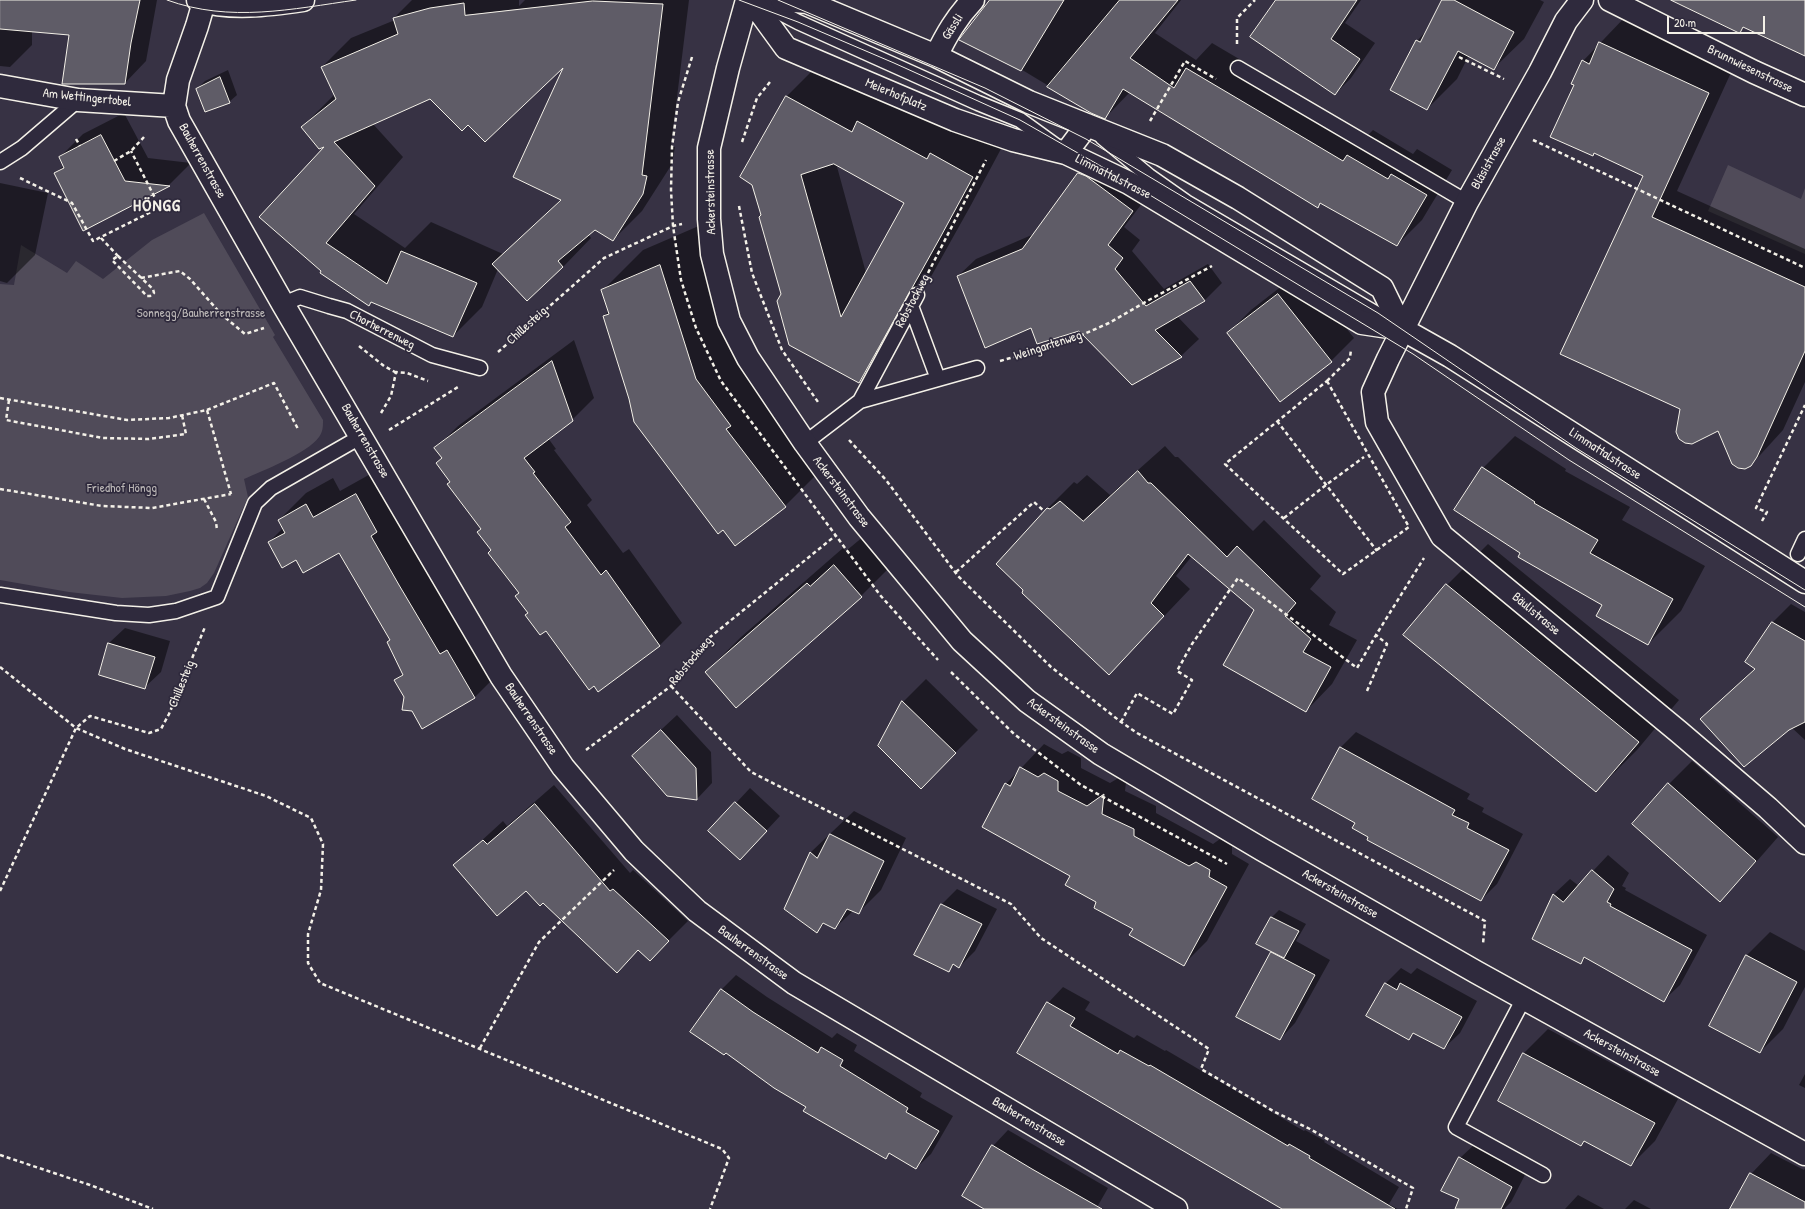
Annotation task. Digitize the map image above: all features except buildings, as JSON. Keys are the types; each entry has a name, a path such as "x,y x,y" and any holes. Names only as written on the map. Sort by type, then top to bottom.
{"street":[{"path":"174,106 178,80 197,26 201,1 248,5 275,4 303,0"},
{"name":"Ackersteinstrasse","path":"747,0 728,68 709,148 709,219 712,254 729,321 748,358 805,443 859,517 962,641 1027,701 1101,754 1263,850 1524,998 1805,1154"},
{"name":"Meierhofplatz","path":"751,0 786,48 955,120 1013,140 1066,153"},
{"path":"782,0 807,2 936,56 1029,102 1162,155 1238,198 1382,288 1402,329"},
{"name":"Gässli","path":"936,56 957,16 973,0"},
{"name":"Bläsistrasse","path":"1402,329 1466,202 1540,72 1566,21 1582,0"},
{"name":"Brunnwiesenstrasse","path":"1610,0 1754,72 1805,95"},
{"name":"Am Wettingertobel","path":"0,86 78,100 174,106"},
{"name":"Bauherrenstrasse","path":"174,106 184,131 283,304 362,436 501,676 563,767 634,851 697,911 794,983 1176,1209"},
{"name":"Limmattalstrasse","path":"1087,125 1066,153 1140,189 1362,323 1402,329 1492,382 1805,582"},
{"name":"Bäulistrasse","path":"1402,329 1373,392 1377,422 1442,536 1679,732 1768,808 1805,843"}],"lane":[{"path":"756,0 798,22 978,103 1020,120 1066,153"},
{"path":"1238,68 1466,202"},
{"path":"0,162 22,148 78,100"},
{"path":"1087,125 1149,176 1186,202 1402,329"},
{"name":"Chorherrenweg","path":"283,304 300,297 329,306 347,312 432,355 480,368"},
{"name":"Rebstockweg","path":"805,443 860,401 914,300"},
{"path":"914,300 938,379"},
{"path":"860,401 977,368"},
{"path":"0,595 116,613 149,615 176,611 217,597 255,503 271,488 362,436"},
{"path":"1798,554 1805,539"},
{"path":"1524,998 1456,1127 1543,1175"}],"path":[{"path":"1150,122 1185,61 1224,83 1238,68 1237,18 1254,0"},
{"path":"1459,57 1510,82"},
{"path":"739,149 757,98 770,82"},
{"path":"114,161 131,151 144,136"},
{"path":"76,139 80,146"},
{"path":"1533,139 1805,268"},
{"path":"35,185 72,203 93,241 151,212 155,198 131,151"},
{"name":"Rebstockweg","path":"914,300 986,160 992,159"},
{"path":"738,202 752,273 782,350 832,422 886,480 956,572 1051,667 1137,733 1485,921 1482,952"},
{"name":"Chillesteig","path":"480,368 604,258 673,226"},
{"path":"101,238 153,289 154,293 150,296 146,296 134,285 112,260 118,256"},
{"name":"Weingartenweg","path":"977,368 1066,342 1109,323 1148,300 1217,264"},
{"path":"141,278 180,271 190,279 221,314 245,334 269,326"},
{"path":"355,344 384,366 396,372 407,373 420,379 435,383"},
{"path":"377,417 391,396 396,372"},
{"path":"1327,381 1368,454 1409,527 1343,574 1225,464 1327,381"},
{"path":"0,398 127,420 169,418 207,410 274,383 298,429"},
{"path":"385,433 459,386 454,383"},
{"path":"9,400 6,420 103,438 149,439 186,434 182,415"},
{"path":"1760,524 1767,512 1756,508 1805,405"},
{"path":"207,410 231,494"},
{"path":"1276,421 1376,551"},
{"path":"1284,518 1368,454"},
{"path":"0,489 102,506 152,508 231,494 262,483 271,488"},
{"path":"204,499 216,522 218,535"},
{"path":"956,572 1034,502 1044,511"},
{"name":"Rebstockweg","path":"563,767 671,686 709,638 835,536"},
{"path":"1121,722 1137,694 1173,714 1192,680 1177,671 1192,644 1238,578 1357,668 1424,558 1442,536"},
{"name":"Chillesteig","path":"0,891 76,728 90,716 149,733 161,729 169,714 217,597"},
{"path":"1366,691 1387,644 1376,635"},
{"path":"0,667 76,728 125,749 266,796 311,818 323,844 321,890 308,934 308,963 320,982 722,1149 729,1158 710,1209"},
{"path":"671,686 751,772 1011,904 1041,938 1209,1049 1201,1070 1275,1112 1310,1129 1413,1188 1406,1209"},
{"path":"480,1048 539,942 634,851"},
{"path":"0,1155 90,1185 153,1209"}],"green space":[{"path":"1728,165 1801,199 1805,188 1805,254 1708,211"},
{"name":"Friedhof Höngg","path":"204,213 275,335 273,337 323,420 320,435 313,443 295,455 244,479 248,497 214,573 207,583 200,588 166,596 122,598 69,592 0,580 0,284 14,285 21,245 67,273 76,261 103,279 152,240"}],"tram line":[{"path":"167,0 191,7 214,11 238,12 285,10 356,0"},
{"path":"739,0 798,22 894,63 1020,120 1120,177 1413,354 1569,460 1805,607"},
{"path":"778,0 985,88 1086,139 1378,313 1576,448 1805,590"}],"district":[{"name":"HÖNGG","path":"157,206"}],"park label":[{"name":"Sonnegg/Bauherrenstrasse","path":"201,314"}]}
